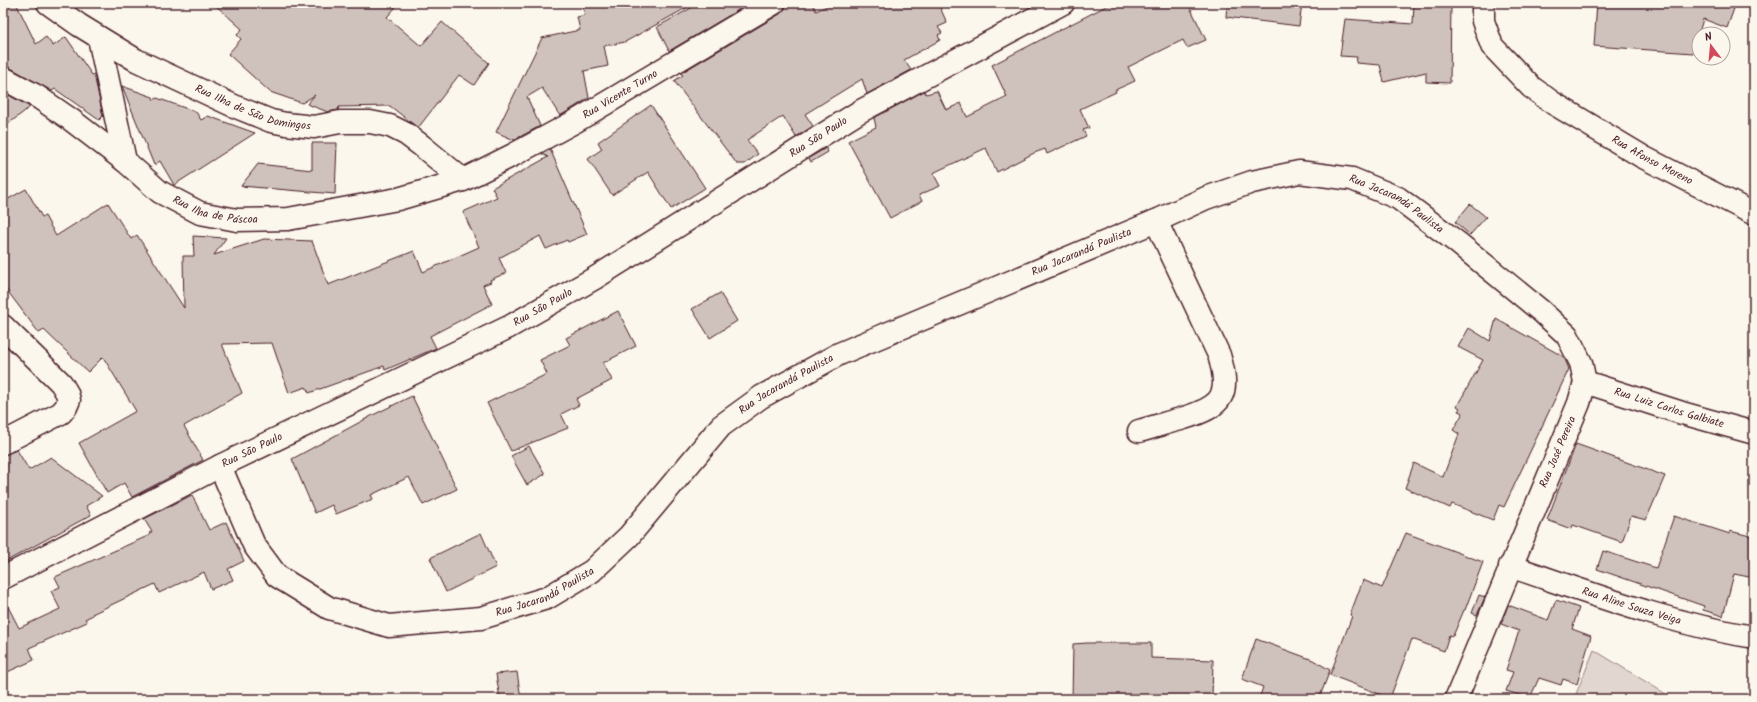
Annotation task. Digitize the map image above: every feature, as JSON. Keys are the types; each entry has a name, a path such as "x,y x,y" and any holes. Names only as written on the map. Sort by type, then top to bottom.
{"street":[{"name":"Rua Ilha de São Domingos","path":"48,3 99,38 136,60 234,106 271,121 286,124 314,126 340,122 370,122 390,126 406,134 463,180"},
{"name":"Rua Vicente Turno","path":"463,180 576,122 774,3"},
{"name":"Rua São Paulo","path":"3,578 220,466 509,327 595,278 859,112 1063,3"},
{"name":"Rua Afonso Moreno","path":"1483,3 1483,21 1492,46 1531,87 1553,103 1643,157 1754,214"},
{"path":"99,38 125,161"},
{"name":"Rua Ilha de Páscoa","path":"3,78 38,96 70,119 125,161 160,192 200,213 237,220 288,218 357,208 398,199 463,180"},
{"name":"Rua Jacarandá Paulista","path":"220,466 254,545 277,576 329,608 389,626 481,618 547,598 592,571 629,536 721,426 761,397 839,354 1156,221 1206,198 1252,182 1299,172 1352,180 1398,198 1458,243"},
{"path":"1139,431 1205,411 1218,402 1223,391 1225,373 1220,355 1156,221"},
{"name":"Rua José Pereira","path":"1456,699 1579,403 1585,382 1581,363 1567,335 1541,311 1458,243"},
{"path":"3,326 61,383 67,392 69,400 61,413 3,443"},
{"name":"Rua Luiz Carlos Galbiate","path":"1585,382 1682,413 1754,433"},
{"name":"Rua Aline Souza Veiga","path":"1510,566 1619,603 1715,631 1754,637"}],"shaded area":[{"path":"1594,650 1674,699 1574,699"}],"building":[{"path":"3,3 16,3 36,44 46,37 53,46 66,37 92,75 94,74 103,116 99,120 55,89 52,91 9,67 3,66"},
{"path":"213,3 370,3 396,7 387,17 421,46 442,22 489,63 474,85 459,75 418,128 390,106 339,107 338,110 328,112 307,104 315,95 302,103 270,92 228,54 241,39 237,35 242,29"},
{"path":"582,3 695,3 625,42 604,46 608,66 584,71 589,98 560,116 542,88 527,97 540,126 514,140 496,132 542,38 580,30 577,17 585,15"},
{"path":"700,3 750,3 669,51 657,27"},
{"path":"786,3 812,3 816,11 833,3 938,3 947,23 938,27 942,33 938,35 940,40 904,60 911,70 867,94 862,79 805,114 813,126 796,137 783,116 747,140 758,154 745,164 737,164 674,81 683,75 681,73 780,14 785,9"},
{"path":"1112,3 1188,3 1206,40 1187,48 1183,40 1128,67 1135,81 1080,109 1089,128 1083,130 1086,136 1047,154 1045,149 1034,153 997,172 986,148 933,173 940,186 919,195 922,201 890,218 848,141 876,127 874,118 924,91 926,94 937,91 946,110 961,103 967,117 1007,97 992,65"},
{"path":"1227,3 1302,3 1299,26 1226,17"},
{"path":"1414,3 1451,3 1450,83 1426,82 1426,72 1384,82 1380,65 1356,63 1357,57 1340,56 1345,19 1413,24"},
{"path":"1597,3 1736,3 1728,26 1722,26 1703,19 1701,26 1691,26 1691,53 1594,46"},
{"path":"122,86 153,97 154,100 157,98 196,112 201,120 208,116 255,133 174,185 160,161 154,165"},
{"path":"3,92 30,107 3,128"},
{"path":"651,105 705,188 671,209 648,172 612,195 588,159 602,149 598,142"},
{"path":"312,143 337,143 335,194 241,186 258,164 312,170"},
{"path":"826,148 828,152 811,162 809,158"},
{"path":"550,149 587,234 568,242 567,240 546,249 540,236 499,258 506,273 483,285 492,304 430,336 436,348 385,370 384,366 309,393 306,387 289,393 272,343 222,344 242,393 184,426 203,460 132,497 124,483 107,493 79,443 136,411 103,357 88,372 44,330 39,333 3,285 3,202 26,189 42,217 45,216 56,236 108,203 131,239 137,235 184,308 183,256 194,256 193,236 226,238 214,255 264,239 312,241 328,285 414,251 423,272 479,247 463,212 497,197 492,188 548,157 542,154"},
{"path":"1470,204 1486,217 1470,235 1455,222"},
{"path":"720,293 737,321 710,338 692,309"},
{"path":"618,311 636,346 603,363 612,380 576,399 579,405 561,414 568,428 511,451 487,403 547,374 540,360 570,345 566,338"},
{"path":"1496,319 1564,357 1569,369 1504,507 1499,505 1493,520 1452,504 1450,508 1405,488 1414,463 1443,477 1459,434 1453,430 1463,413 1458,411 1460,408 1457,406 1483,360 1458,347 1469,328 1490,341"},
{"path":"412,396 457,489 423,505 409,477 371,495 373,499 336,514 332,505 315,513 292,459 373,415"},
{"path":"1576,444 1665,476 1646,520 1631,516 1622,542 1573,525 1571,529 1547,520"},
{"path":"529,446 545,474 527,485 511,456"},
{"path":"17,450 29,470 51,457 102,496 86,506 91,515 3,563 3,455"},
{"path":"192,495 209,530 226,522 244,561 228,569 233,580 211,589 204,572 159,593 155,584 92,614 93,615 85,619 87,622 29,648 34,660 3,674 3,597 19,628 60,609 51,591 60,587 55,577 150,535 149,533 152,532 144,519"},
{"path":"1674,516 1730,534 1730,531 1754,537 1754,578 1734,574 1723,616 1703,610 1704,606 1597,569 1603,551 1656,568"},
{"path":"481,533 496,567 446,592 430,558"},
{"path":"1406,533 1483,562 1465,610 1453,636 1449,635 1444,651 1412,639 1390,698 1330,675 1352,616 1350,615 1363,580 1382,588"},
{"path":"1479,595 1485,597 1477,615 1472,613"},
{"path":"1556,600 1579,608 1572,629 1591,636 1577,684 1563,679 1561,685 1539,678 1530,698 1506,691 1513,672 1506,670 1519,631 1501,624 1508,605 1548,620"},
{"path":"1256,639 1313,660 1330,670 1319,699 1259,699 1263,687 1242,679"},
{"path":"1151,643 1151,658 1213,660 1212,699 1072,699 1073,644"},
{"path":"517,672 521,699 500,699 496,674"}]}
